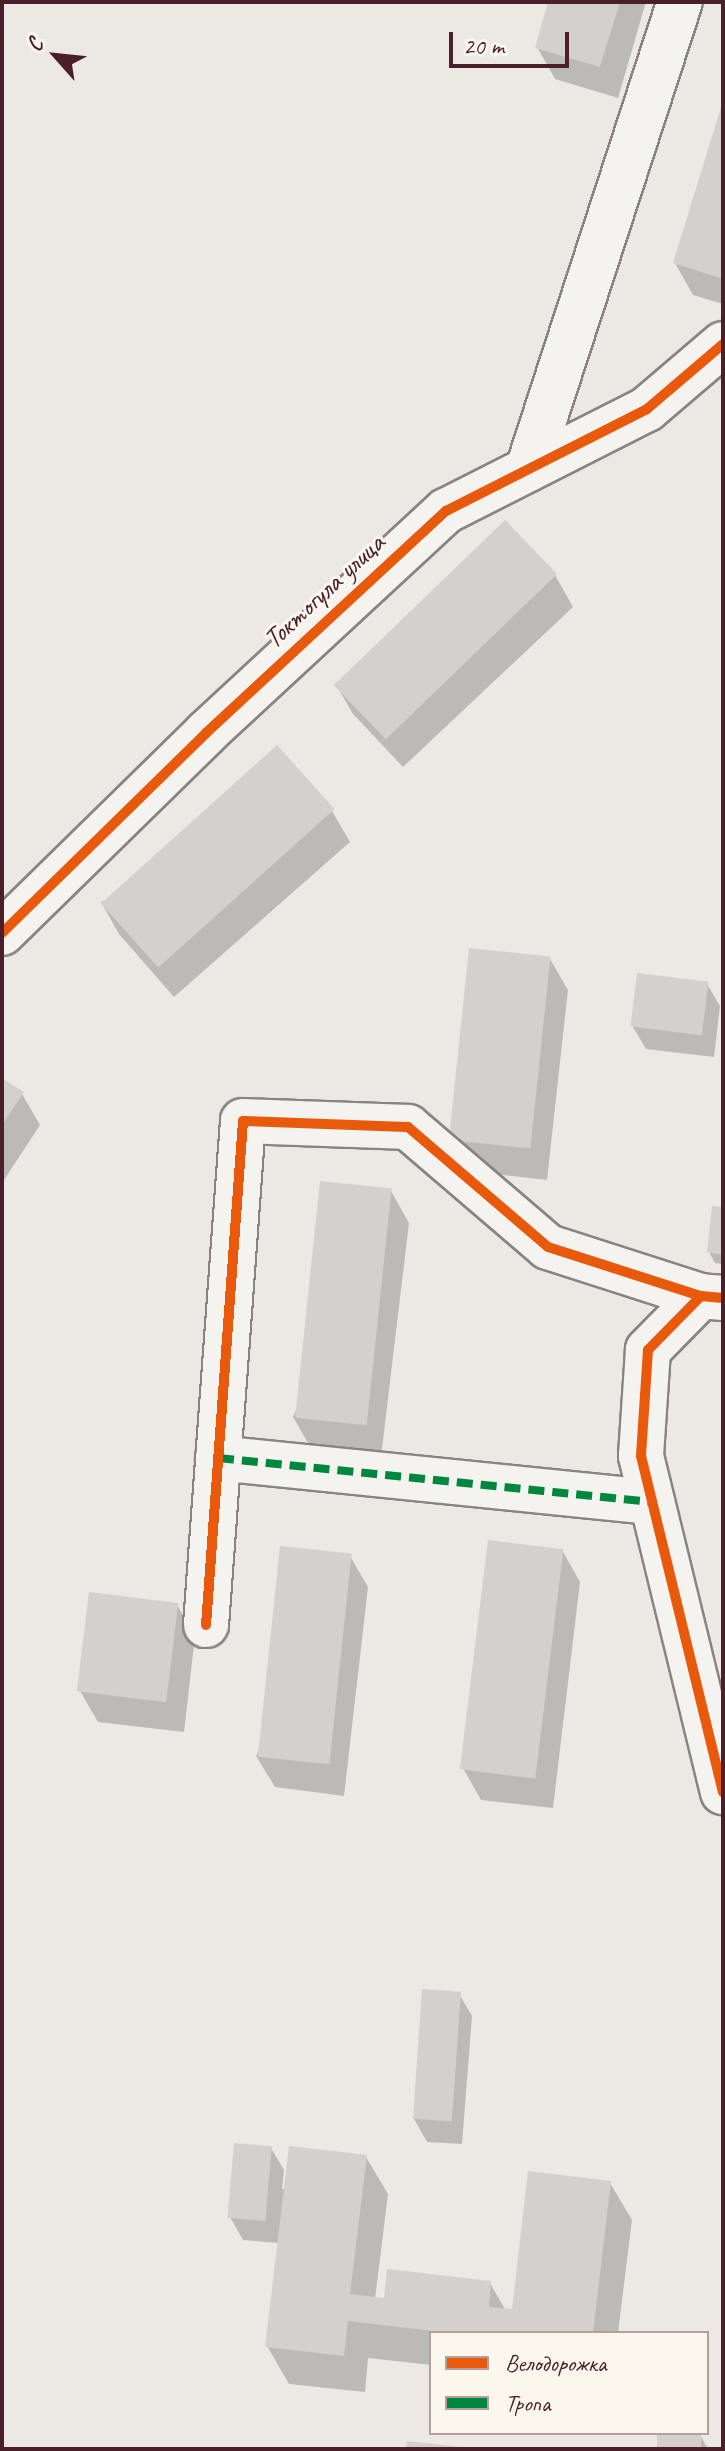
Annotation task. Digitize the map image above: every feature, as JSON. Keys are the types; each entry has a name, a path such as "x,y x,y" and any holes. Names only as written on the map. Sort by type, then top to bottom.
{"street":[{"path":"528,469 680,2"},
{"name":"Токтогула улица","path":"2,933 206,733 446,511 647,409 723,344"},
{"path":"206,1625 243,1121 408,1127 548,1247 712,1297"},
{"path":"712,1297 648,1350 641,1456 723,1792"},
{"path":"218,1458 652,1502"}],"building":[{"path":"548,2 620,2 600,67 535,48"},
{"path":"723,104 723,279 673,263"},
{"path":"505,520 557,574 386,739 334,685"},
{"path":"277,745 335,809 158,967 101,904"},
{"path":"469,948 551,957 530,1149 449,1140"},
{"path":"637,973 708,982 702,1035 630,1027"},
{"path":"2,1078 24,1092 2,1125"},
{"path":"320,1181 392,1189 367,1425 295,1418"},
{"path":"712,1206 723,1207 723,1255 707,1252"},
{"path":"488,1540 563,1549 535,1779 460,1769"},
{"path":"280,1546 352,1554 329,1764 258,1757"},
{"path":"89,1592 178,1603 166,1702 77,1691"},
{"path":"422,1989 461,1992 452,2121 413,2119"},
{"path":"234,2143 272,2146 265,2221 227,2218"},
{"path":"289,2146 367,2155 350,2294 384,2298 387,2269 491,2281 489,2307 512,2309 528,2171 611,2181 593,2331 433,2331 348,2321 344,2356 265,2347"},
{"path":"657,2435 701,2435 701,2449 657,2449"},
{"path":"407,2441 463,2447 406,2449"}],"marked path":[{"path":"218,1458 652,1502"}],"cycle path":[{"path":"2,933 206,733 446,511 647,409 723,344"},
{"path":"206,1625 243,1121 408,1127 548,1247 701,1296"},
{"path":"723,1298 701,1296 648,1350 641,1456 723,1792"}]}
